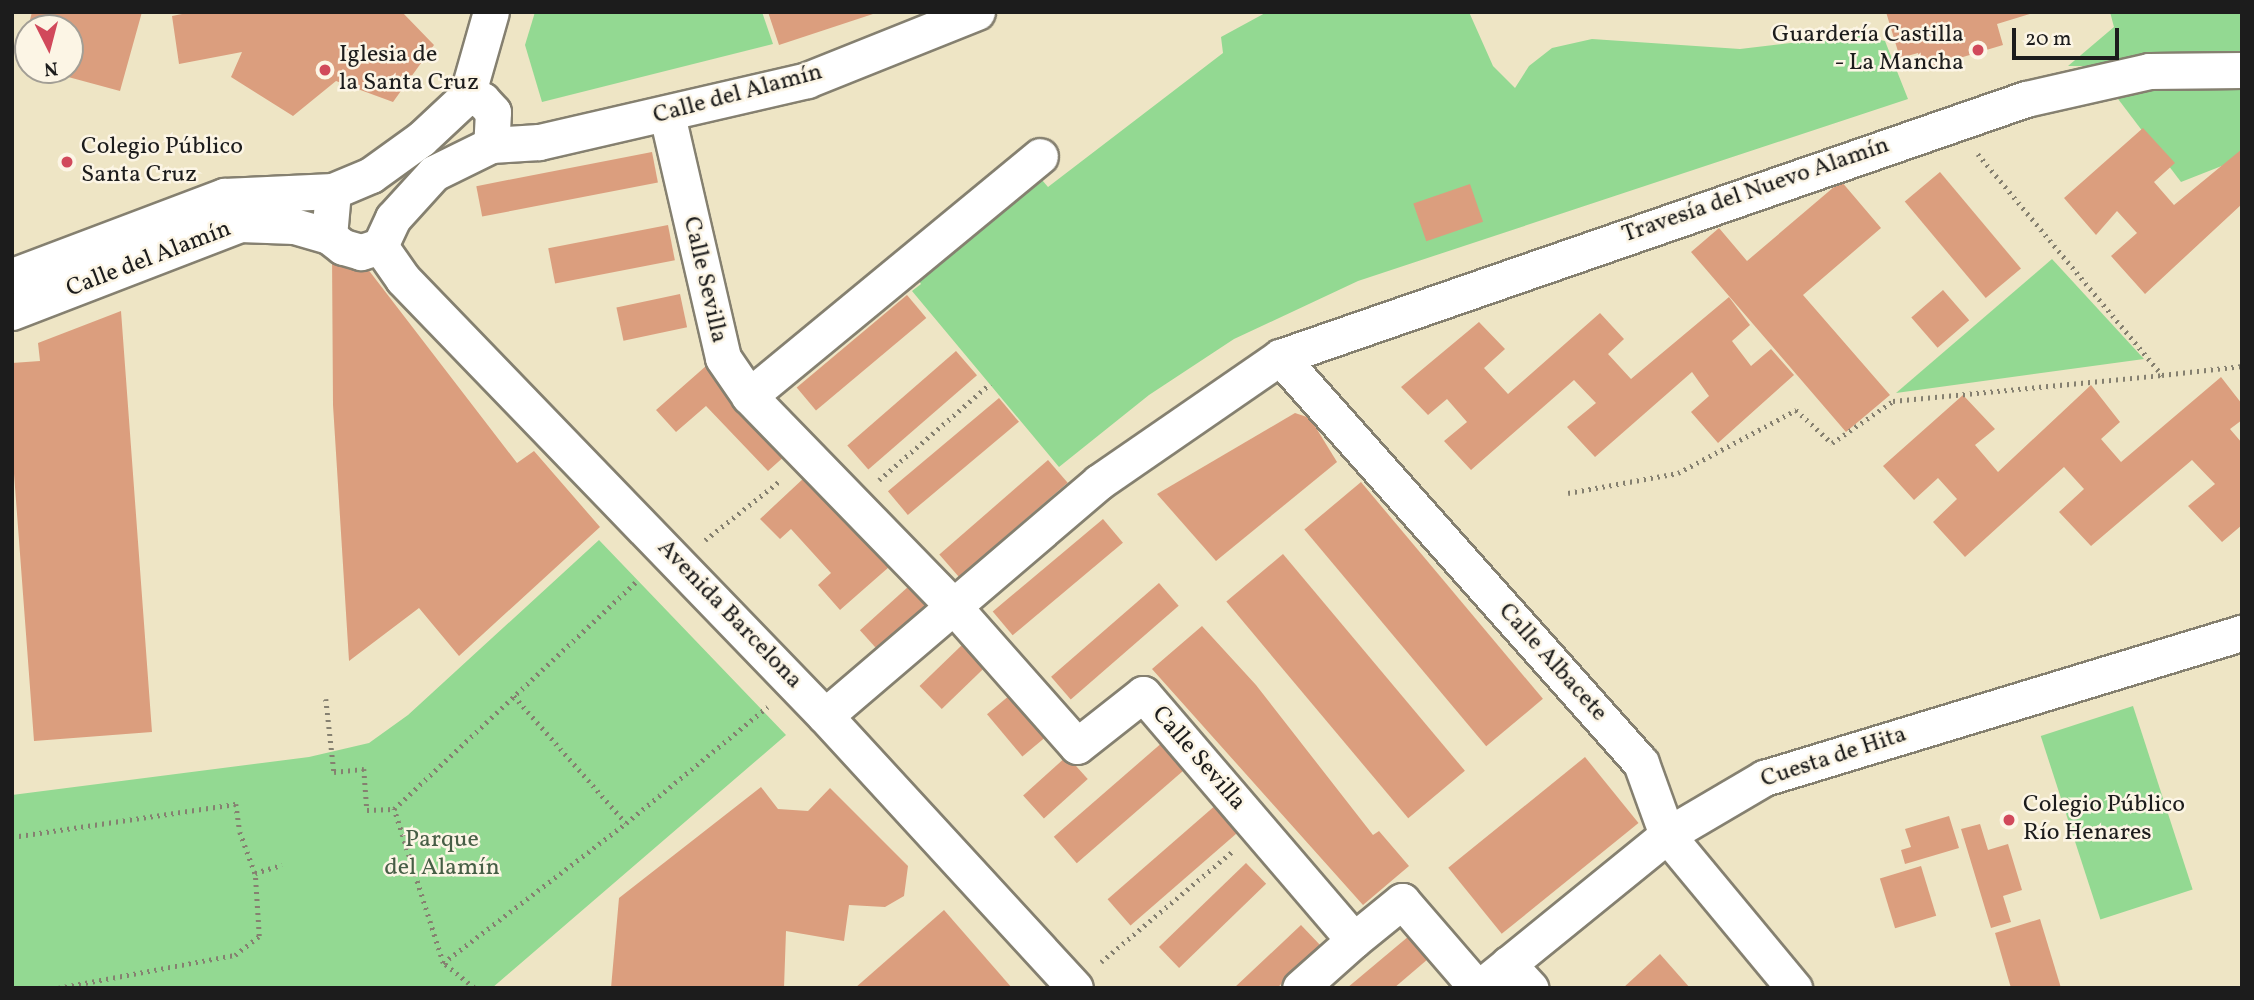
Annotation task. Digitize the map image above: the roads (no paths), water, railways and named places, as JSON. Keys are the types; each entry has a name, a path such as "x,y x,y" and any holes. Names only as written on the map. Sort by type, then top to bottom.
{"street":[{"path":"329,236 333,191 371,175 421,139 467,96 491,12"},
{"name":"Calle del Alamín","path":"491,145 539,142 667,115 807,80 967,14"},
{"name":"Travesía del Nuevo Alamín","path":"1280,357 2026,99 2149,71 2242,70"},
{"path":"380,246 393,218 433,173 491,145 493,112 482,100 467,96"},
{"name":"Calle Sevilla","path":"667,115 723,358 749,396 955,608 1077,746 1143,694 1354,940"},
{"path":"749,396 1040,156"},
{"name":"Calle del Alamín","path":"12,276 224,196 333,191"},
{"name":"Calle del Alamín","path":"12,312 240,225 294,226 329,236 343,247 360,252 380,246"},
{"name":"Avenida Barcelona","path":"380,246 403,279 825,716 1074,987"},
{"path":"825,716 955,608 1099,482 1280,357"},
{"name":"Calle Albacete","path":"1280,357 1641,764 1667,835 1794,988"},
{"name":"Cuesta de Hita","path":"1478,988 1519,976 1667,835 1764,778 2242,633"},
{"path":"1300,988 1402,901 1478,988"}],"place":[{"name":"Guardería Castilla - La Mancha","path":"1978,50"},
{"name":"Iglesia de la Santa Cruz","path":"325,70"},
{"name":"Colegio Público Santa Cruz","path":"67,162"},
{"name":"Colegio Público Río Henares","path":"2009,820"}],"park label":[{"name":"Parque del Alamín","path":"442,855"}]}
